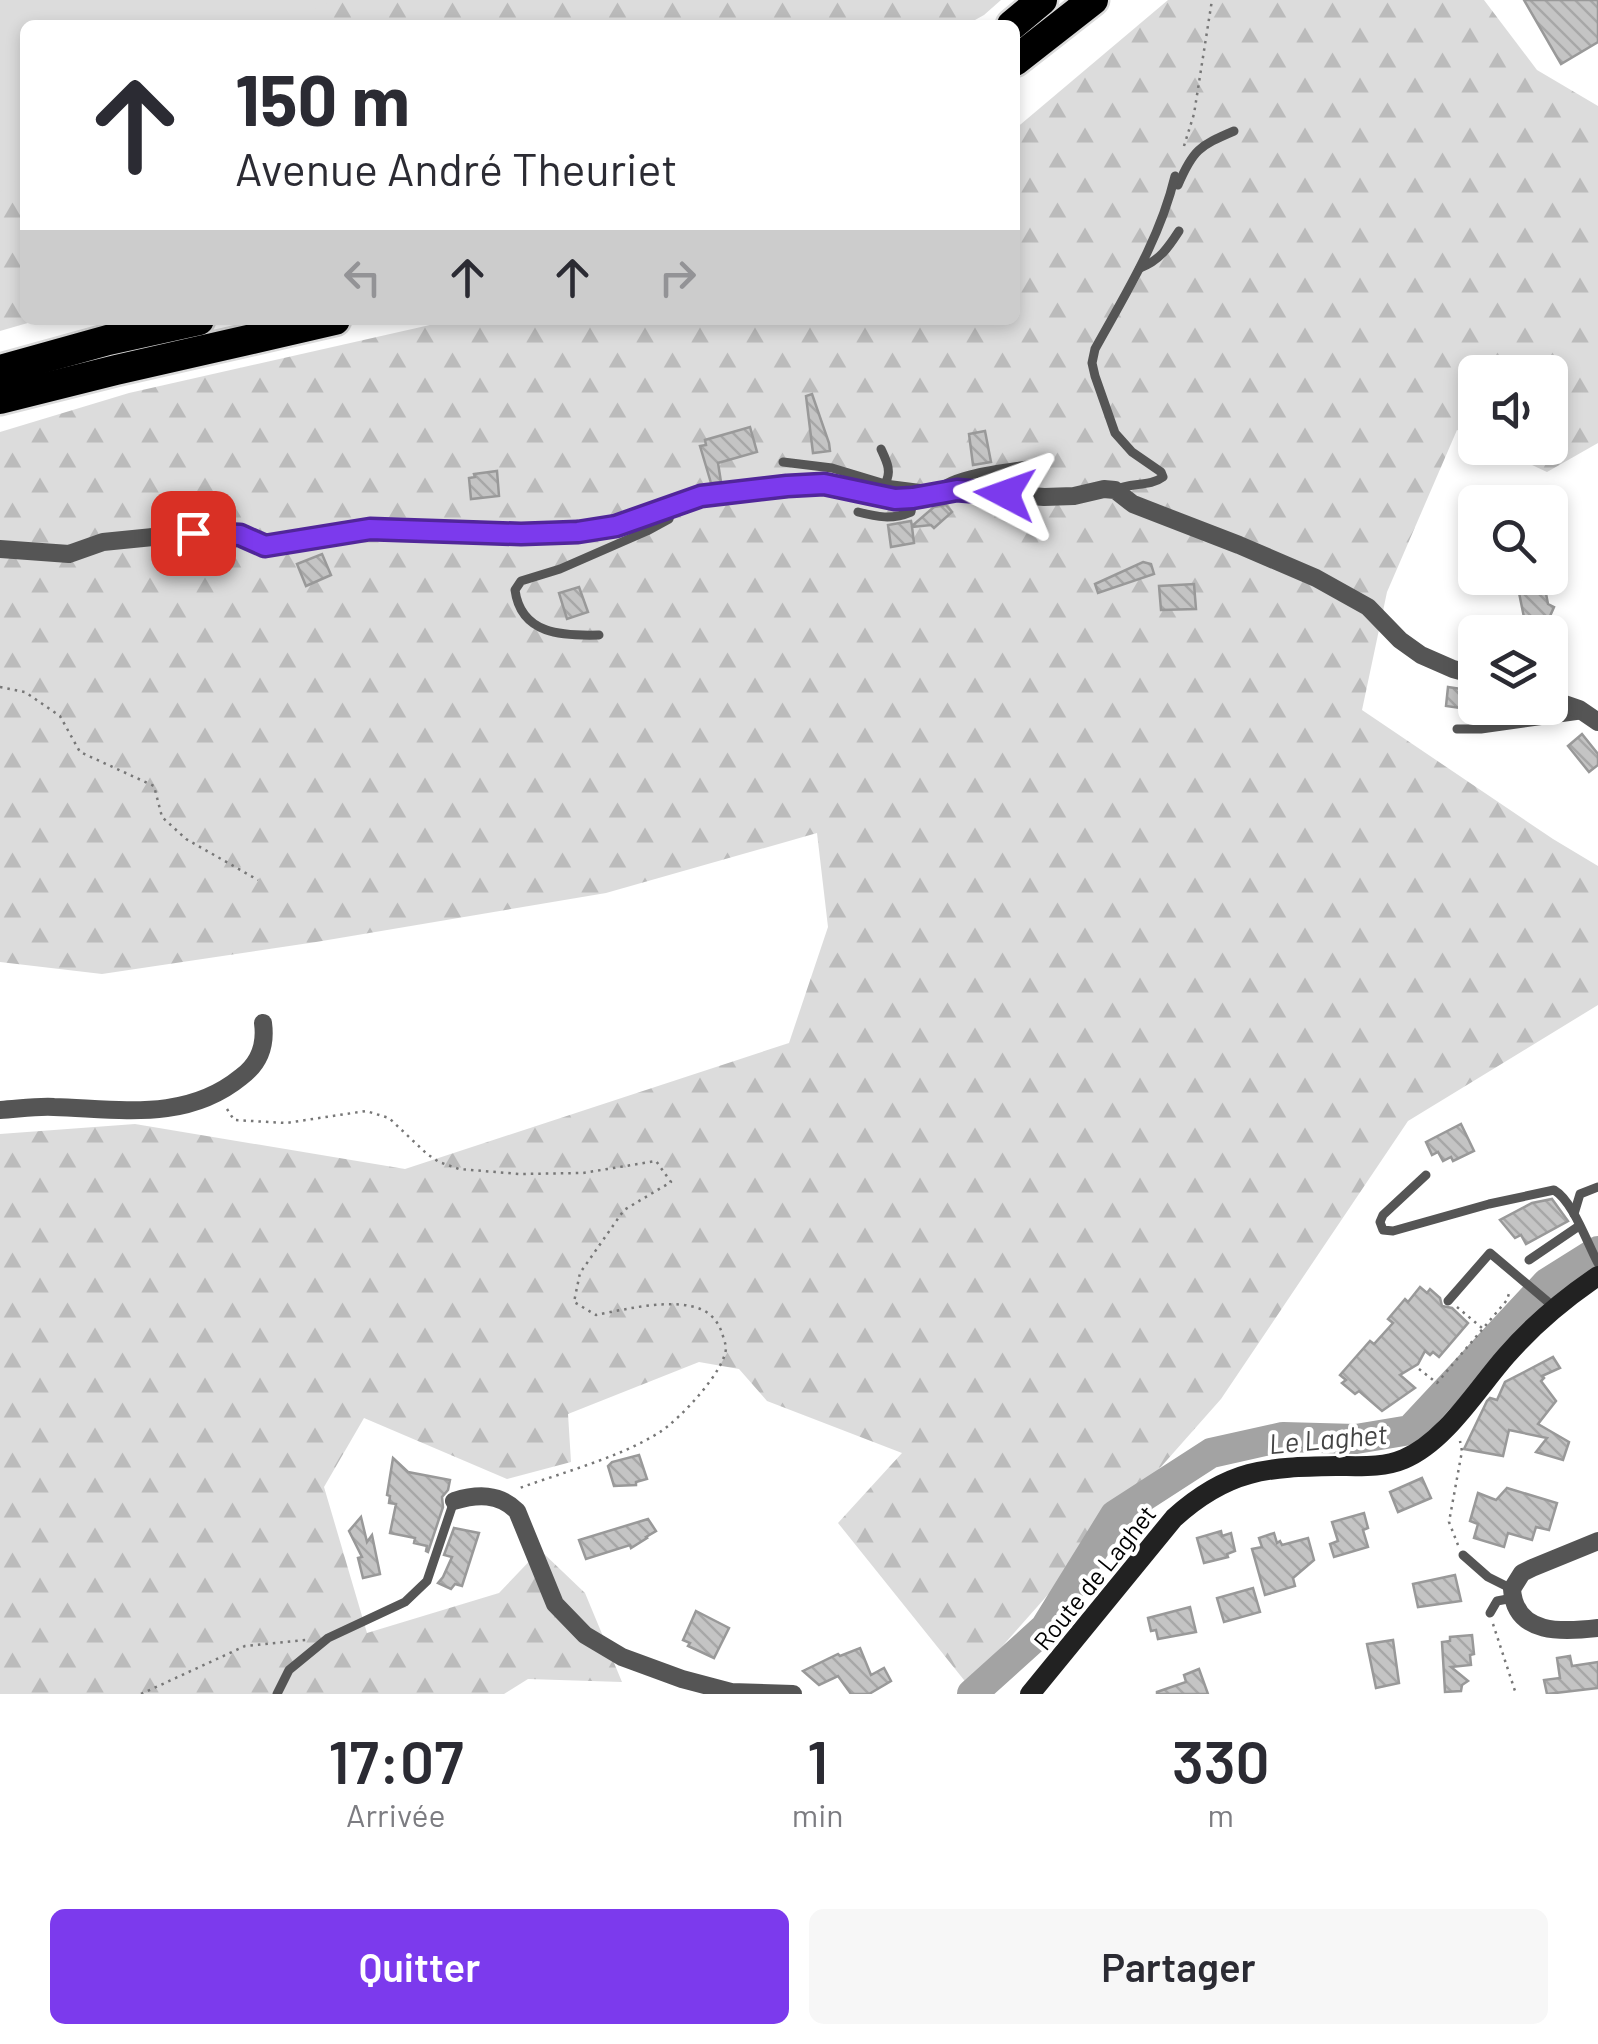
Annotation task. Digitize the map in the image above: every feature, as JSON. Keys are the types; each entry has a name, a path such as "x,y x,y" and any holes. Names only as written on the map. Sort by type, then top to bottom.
{"highway":[{"path":"1018,20 1042,0"},
{"path":"1020,57 1093,0"},
{"path":"0,370 177,325"},
{"path":"0,400 314,325"}],"main road":[{"name":"Route de Laghet","path":"1036,1692 1174,1518 1201,1495 1240,1475 1260,1470 1382,1465 1416,1453 1430,1444 1551,1305 1598,1276"}],"street":[{"path":"0,549 69,554 103,542 193,533 240,535 265,546 370,529 540,534 616,526 701,496 787,486 824,484 895,499 957,490 1074,496 1104,488 1115,490 1133,504 1316,578 1368,607 1421,655 1458,670"},
{"path":"1568,707 1593,718"},
{"path":"0,1110 51,1106 152,1110 220,1094 247,1073 260,1054 265,1038 262,1022"},
{"path":"454,1502 469,1496 495,1497 509,1503 517,1512 556,1604 585,1635 622,1657 731,1692 793,1694"},
{"path":"1598,1542 1522,1573 1512,1594 1515,1606 1537,1626 1551,1630 1598,1628"}],"lane":[{"path":"1170,196 1189,160 1204,144 1234,132"},
{"path":"1115,490 1163,478 1161,472 1132,452 1115,433 1092,362 1095,349 1162,222 1175,176"},
{"path":"1140,268 1166,252 1180,231"},
{"path":"880,450 889,466 885,484"},
{"path":"783,462 832,468 934,493 949,482 1034,464"},
{"path":"858,512 880,518 898,517 911,512 913,498"},
{"path":"599,636 560,636 532,623 516,604 514,590 521,581 560,569 647,531 669,518 673,505"},
{"path":"1568,716 1593,718"},
{"path":"1456,729 1507,725"},
{"path":"1426,1175 1383,1215 1383,1230 1393,1231 1554,1190 1574,1214 1598,1263"},
{"path":"1574,1214 1580,1194 1598,1187"},
{"path":"1530,1260 1550,1244 1581,1230"},
{"path":"1448,1300 1490,1253 1551,1305"},
{"path":"276,1694 289,1670 328,1638 405,1602 427,1581 454,1502"},
{"path":"1463,1555 1512,1594 1497,1601 1490,1612"}],"path":[{"path":"1175,176 1194,114 1212,0"},
{"path":"0,686 25,692 60,716 80,752 154,786 162,817 186,839 258,880"},
{"path":"220,1094 234,1120 286,1123 366,1111 389,1118 427,1154 459,1169 519,1174 583,1173 656,1161 671,1182 624,1210 580,1273 574,1302 596,1315 642,1306 677,1305 703,1310 718,1322 726,1347 720,1368 680,1416 663,1430 635,1446 495,1497"},
{"path":"1419,1369 1437,1383 1507,1300 1519,1277"},
{"path":"1448,1300 1483,1329"},
{"path":"1456,1540 1449,1522 1462,1451"},
{"path":"1490,1612 1516,1694"},
{"path":"141,1694 245,1646 328,1638"}],"green space":[{"path":"0,0 1001,0 975,20 20,20 21,325 0,331"},
{"path":"0,0 332,0 295,20 20,20 20,178 0,192"},
{"path":"1168,0 1484,0 1537,70 1598,106 1598,443 1568,460 1568,355 1458,355 1458,430 1387,592 1362,710 1598,866 1598,1005 1408,1121 1221,1399 968,1685 838,1523 902,1453 767,1401 739,1369 699,1362 568,1414 571,1462 507,1479 364,1418 324,1487 367,1633 499,1593 540,1550 585,1593 622,1682 528,1679 504,1694 0,1694 0,1134 135,1124 405,1169 789,1043 828,927 817,833 606,893 316,942 102,974 0,962 0,432 129,393 430,325 1020,325 1020,125"},
{"path":"1532,465 1559,465 1547,472"}],"building":[{"path":"1524,0 1598,0 1598,42 1561,64"},
{"path":"812,394 830,451 813,453 806,396"},
{"path":"750,427 757,452 718,463 721,482 711,483 700,446 706,445 705,440"},
{"path":"985,431 991,462 973,465 969,434"},
{"path":"497,471 499,496 471,499 469,478"},
{"path":"946,505 952,512 934,528 912,527 914,543 891,547 888,525 911,521 912,526 934,507"},
{"path":"322,554 331,575 306,586 297,564"},
{"path":"1143,562 1151,564 1154,574 1098,593 1095,584"},
{"path":"1194,584 1196,609 1161,610 1159,586"},
{"path":"579,587 588,612 567,619 559,593"},
{"path":"1519,595 1546,595 1548,604 1554,607 1550,615 1524,615"},
{"path":"1448,687 1458,688 1458,708 1446,706"},
{"path":"1582,734 1598,754 1598,765 1589,772 1568,746"},
{"path":"1461,1124 1474,1151 1453,1161 1451,1157 1443,1161 1438,1152 1432,1155 1426,1142"},
{"path":"1552,1199 1568,1221 1526,1244 1521,1235 1515,1238 1500,1220 1532,1203"},
{"path":"1420,1287 1427,1293 1430,1289 1442,1306 1452,1308 1468,1323 1439,1357 1425,1351 1418,1364 1400,1375 1415,1388 1382,1411 1359,1391 1355,1394 1342,1383 1346,1380 1340,1375 1370,1341 1374,1344 1393,1323 1388,1319"},
{"path":"1553,1357 1560,1368 1542,1376 1541,1381 1556,1401 1538,1424 1569,1442 1563,1460 1536,1452 1547,1438 1509,1430 1503,1456 1464,1449 1487,1401 1497,1400 1505,1382"},
{"path":"639,1455 647,1479 636,1485 614,1486 608,1466"},
{"path":"393,1458 408,1472 450,1480 428,1552 427,1546 414,1543 415,1538 390,1533 396,1504 389,1503 387,1495"},
{"path":"1422,1478 1431,1498 1398,1512 1390,1492"},
{"path":"1507,1488 1557,1503 1549,1530 1536,1527 1532,1540 1508,1533 1504,1547 1474,1538 1478,1524 1470,1521 1478,1493 1496,1500"},
{"path":"1364,1513 1368,1547 1334,1557 1330,1544 1338,1541 1332,1522"},
{"path":"361,1517 367,1542 372,1535 380,1574 363,1578 358,1558 362,1557 349,1531"},
{"path":"648,1519 656,1531 647,1538 631,1548 630,1545 586,1559 579,1540"},
{"path":"454,1528 479,1533 462,1586 455,1584 451,1589 438,1583 452,1557 444,1555"},
{"path":"1221,1531 1222,1536 1231,1533 1235,1551 1228,1557 1204,1563 1197,1538"},
{"path":"1274,1533 1277,1543 1282,1545 1308,1538 1314,1560 1293,1578 1295,1586 1265,1595 1252,1549 1262,1547 1259,1538"},
{"path":"1455,1575 1461,1601 1418,1607 1413,1584"},
{"path":"1253,1588 1260,1612 1224,1622 1217,1598"},
{"path":"1190,1607 1196,1632 1158,1639 1156,1630 1151,1631 1148,1618"},
{"path":"696,1611 729,1628 714,1658 683,1640"},
{"path":"1472,1635 1471,1665 1451,1667 1468,1681 1461,1691 1445,1692 1442,1642 1450,1641 1450,1637"},
{"path":"1393,1640 1399,1683 1376,1688 1367,1644"},
{"path":"860,1648 871,1675 884,1668 891,1681 869,1694 851,1694 838,1676 819,1685 803,1671 838,1654"},
{"path":"1570,1656 1572,1666 1598,1662 1598,1688 1547,1694 1544,1680 1560,1678 1557,1658"},
{"path":"1199,1669 1208,1694 1157,1694 1186,1682 1184,1675"}],"waterway":[{"name":"Le Laghet","path":"972,1694 1045,1628 1115,1515 1211,1453 1283,1437 1356,1439 1410,1430 1547,1283 1598,1251"}],"route":[{"path":"193,533 240,535 265,546 370,529 578,532 647,517 701,496 824,484 895,499 957,490 1005,494"}]}
